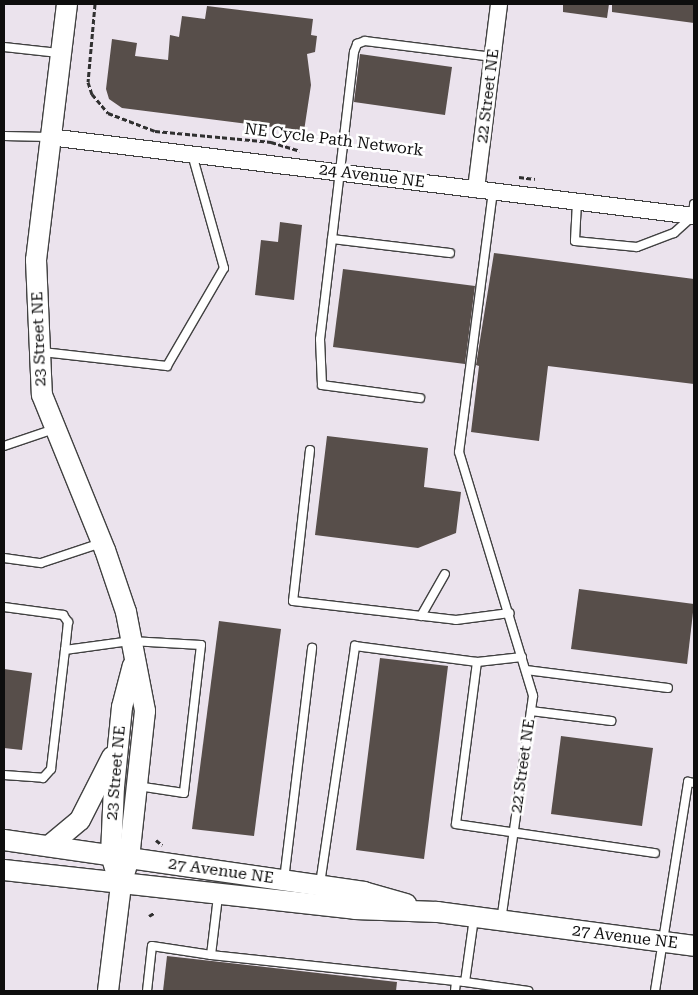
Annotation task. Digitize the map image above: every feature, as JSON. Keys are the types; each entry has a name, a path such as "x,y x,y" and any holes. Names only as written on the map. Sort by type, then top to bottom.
{"street":[{"name":"23 Street NE","path":"67,4 59,53 36,260 42,395 102,542 126,612 145,711 137,786 120,857"},
{"name":"22 Street NE","path":"476,189 499,4"},
{"name":"24 Avenue NE","path":"49,137 577,202 694,212"},
{"name":"23 Street NE","path":"108,991 121,885 118,744 122,707 133,651"},
{"path":"49,846 80,820 118,744"},
{"name":"27 Avenue NE","path":"4,840 364,892 437,912"},
{"name":"27 Avenue NE","path":"4,870 121,885 355,910 437,912 694,946"}],"lane":[{"path":"420,398 322,385 320,339 354,52 357,44 364,41 493,57"},
{"path":"4,47 59,53"},
{"path":"4,136 49,137"},
{"path":"40,352 167,366 224,268 192,154"},
{"name":"22 Street NE","path":"493,191 459,452 510,613 533,696 501,920"},
{"path":"577,202 575,241 646,246 674,233 694,212"},
{"path":"332,239 450,253"},
{"path":"4,446 55,429"},
{"path":"310,450 293,601 456,620 510,613"},
{"path":"4,558 41,563 102,542"},
{"path":"421,616 445,574"},
{"path":"4,607 63,615 68,622 51,769 43,778 4,776"},
{"path":"65,650 133,651 201,645 184,793 137,786"},
{"path":"320,886 355,646 477,662 522,656"},
{"path":"284,880 312,648"},
{"path":"477,662 456,824 655,853"},
{"path":"526,670 668,688"},
{"path":"531,711 611,721"},
{"path":"655,991 688,782 694,783"},
{"path":"211,955 218,896"},
{"path":"465,982 474,917"},
{"path":"147,991 152,946 211,955 465,982 528,991"},
{"path":"455,991 456,981"}],"path":[{"name":"NE Cycle Path Network","path":"95,4 88,82 92,94 108,113 123,122 155,131 271,142 310,153"},
{"path":"149,916 154,913"}],"shaded area":[{"path":"4,4 694,4 694,991 4,991"}],"building":[{"path":"563,4 609,4 607,18 563,12"},
{"path":"612,4 694,4 694,23 612,12"},
{"path":"207,6 313,19 311,35 317,36 315,52 307,54 311,85 304,131 122,108 109,99 106,89 112,39 137,43 135,56 168,60 170,35 179,37 182,16 205,19"},
{"path":"360,54 452,67 445,115 354,102"},
{"path":"280,222 302,225 294,300 255,295 261,240 278,242"},
{"path":"494,253 694,279 694,384 548,366 539,441 471,432 479,366 476,365"},
{"path":"343,269 475,286 465,364 333,347"},
{"path":"327,436 428,448 424,487 461,492 456,533 418,548 315,535"},
{"path":"579,589 694,604 687,664 571,649"},
{"path":"219,621 281,629 254,836 192,829"},
{"path":"380,658 448,666 424,859 356,850"},
{"path":"4,669 32,673 22,750 4,748"},
{"path":"561,736 653,748 642,826 551,814"},
{"path":"167,956 397,982 396,991 163,991"}]}
